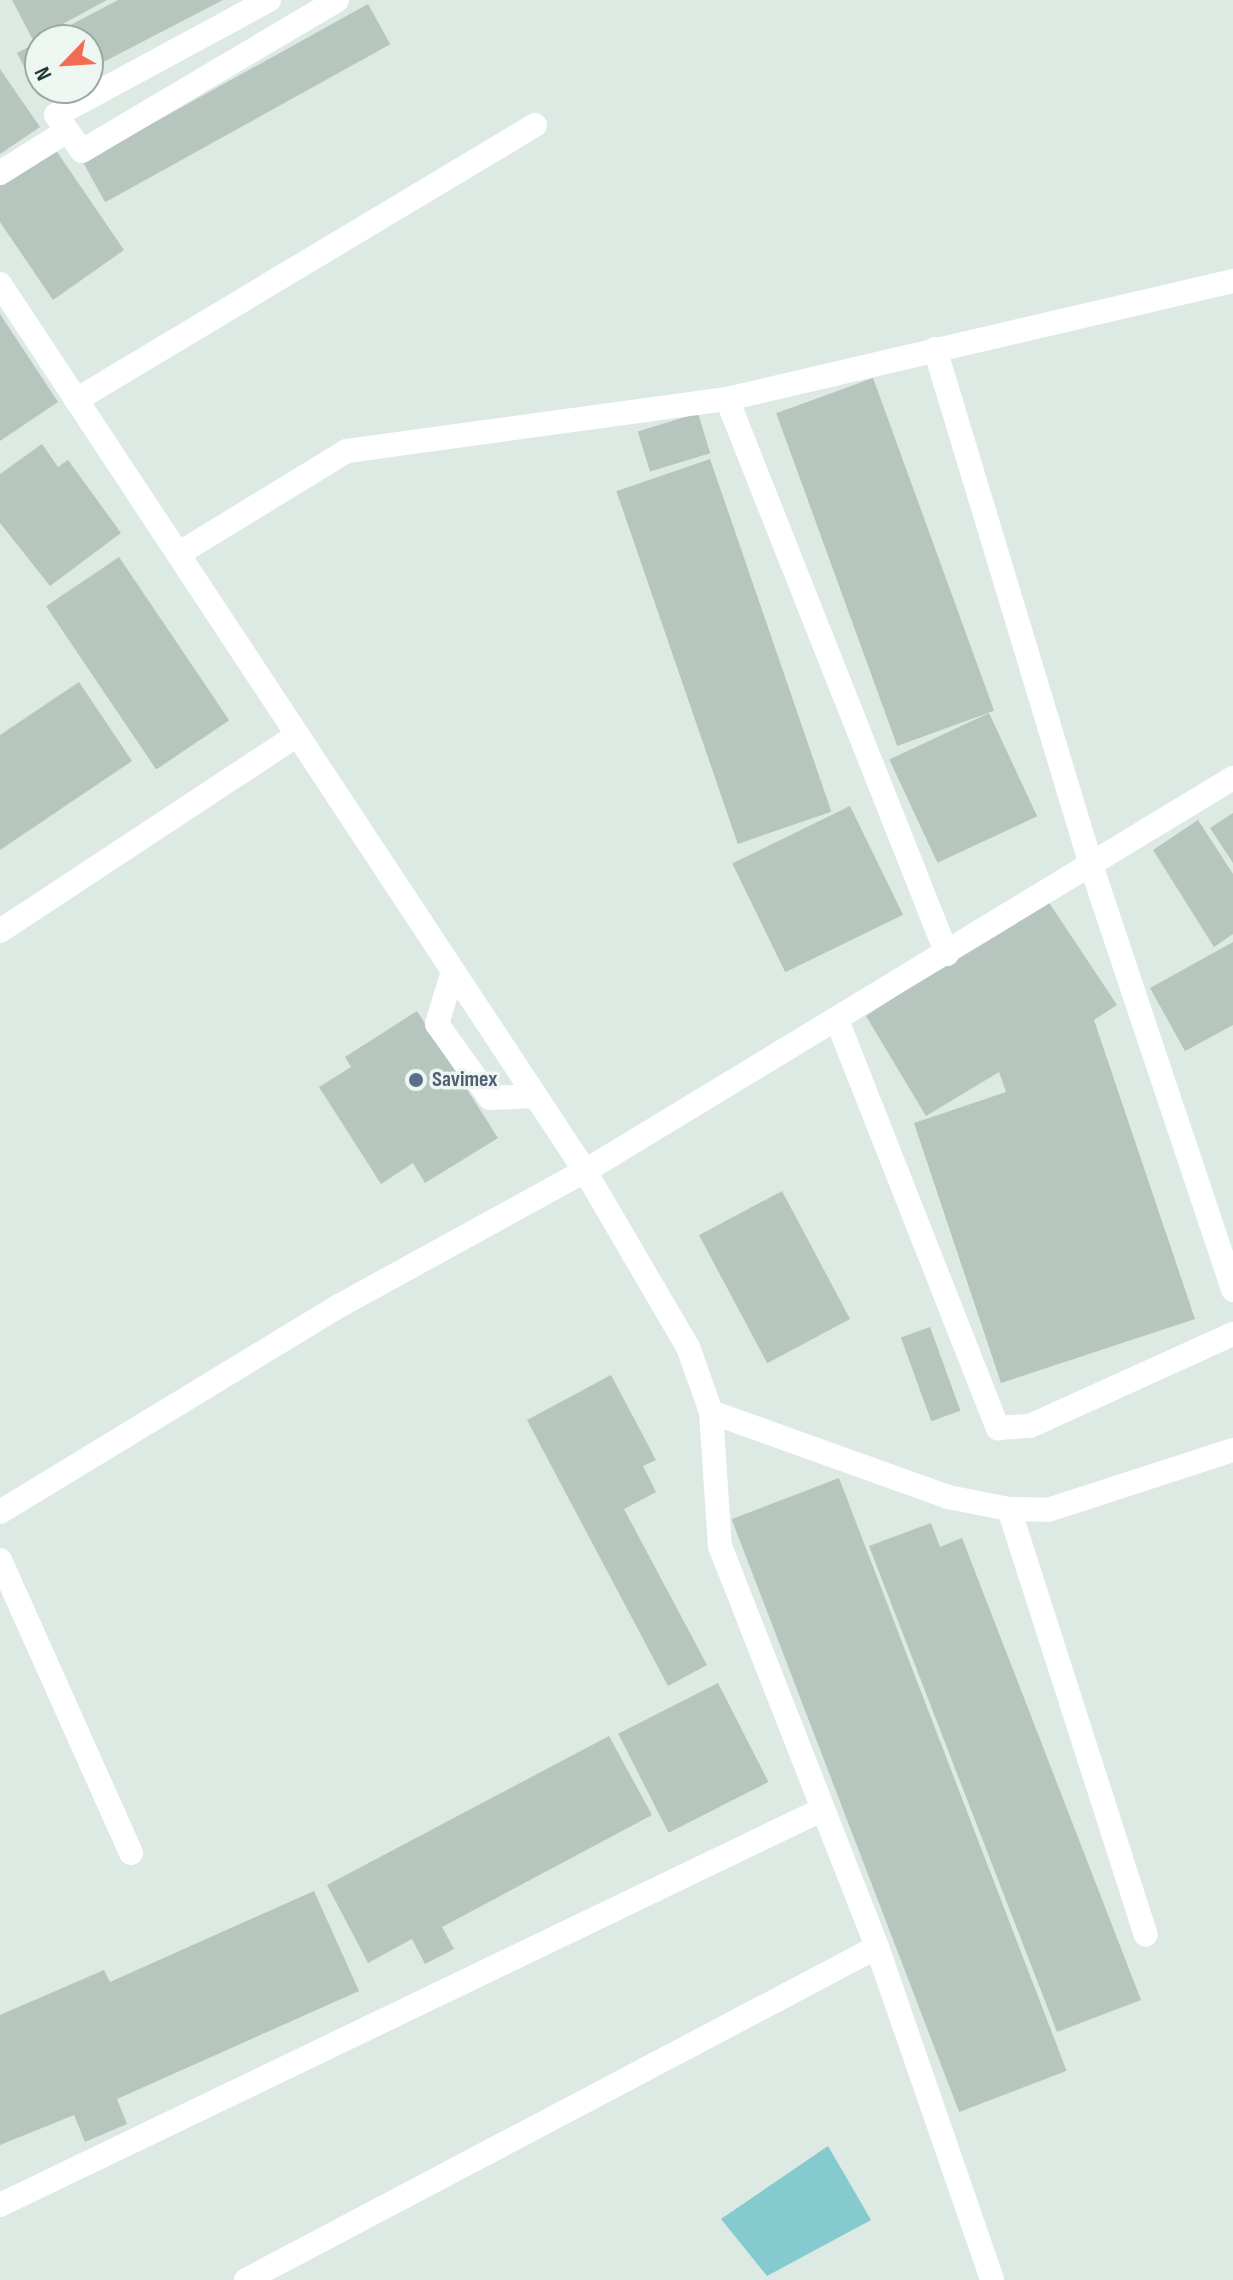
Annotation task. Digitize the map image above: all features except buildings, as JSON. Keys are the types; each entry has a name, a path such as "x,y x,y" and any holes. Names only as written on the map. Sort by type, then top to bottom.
{"street":[{"path":"269,0 57,110 67,131 82,151 337,0"},
{"path":"76,400 535,125"},
{"path":"0,173 67,131"},
{"path":"178,554 347,451 727,399 935,349 1032,333 1107,308 1233,281"},
{"path":"0,284 585,1171 688,1347 711,1412 720,1546 819,1811 877,1947 992,2280"},
{"path":"935,349 1092,868 1233,1290"},
{"path":"727,399 947,954"},
{"path":"0,931 297,735"},
{"path":"0,1512 339,1306 585,1171 1092,868 1233,778"},
{"path":"453,971 437,1024 490,1098 535,1096"},
{"path":"837,1020 998,1428 1030,1426 1233,1334"},
{"path":"711,1412 948,1497 1009,1509 1048,1510 1233,1450"},
{"path":"1009,1509 1146,1935"},
{"path":"0,1560 131,1853"},
{"path":"0,2205 819,1811"},
{"path":"246,2280 877,1947"}],"water":[{"path":"828,2146 871,2220 767,2276 721,2219"}],"place":[{"name":"Savimex","path":"416,1080"}]}
